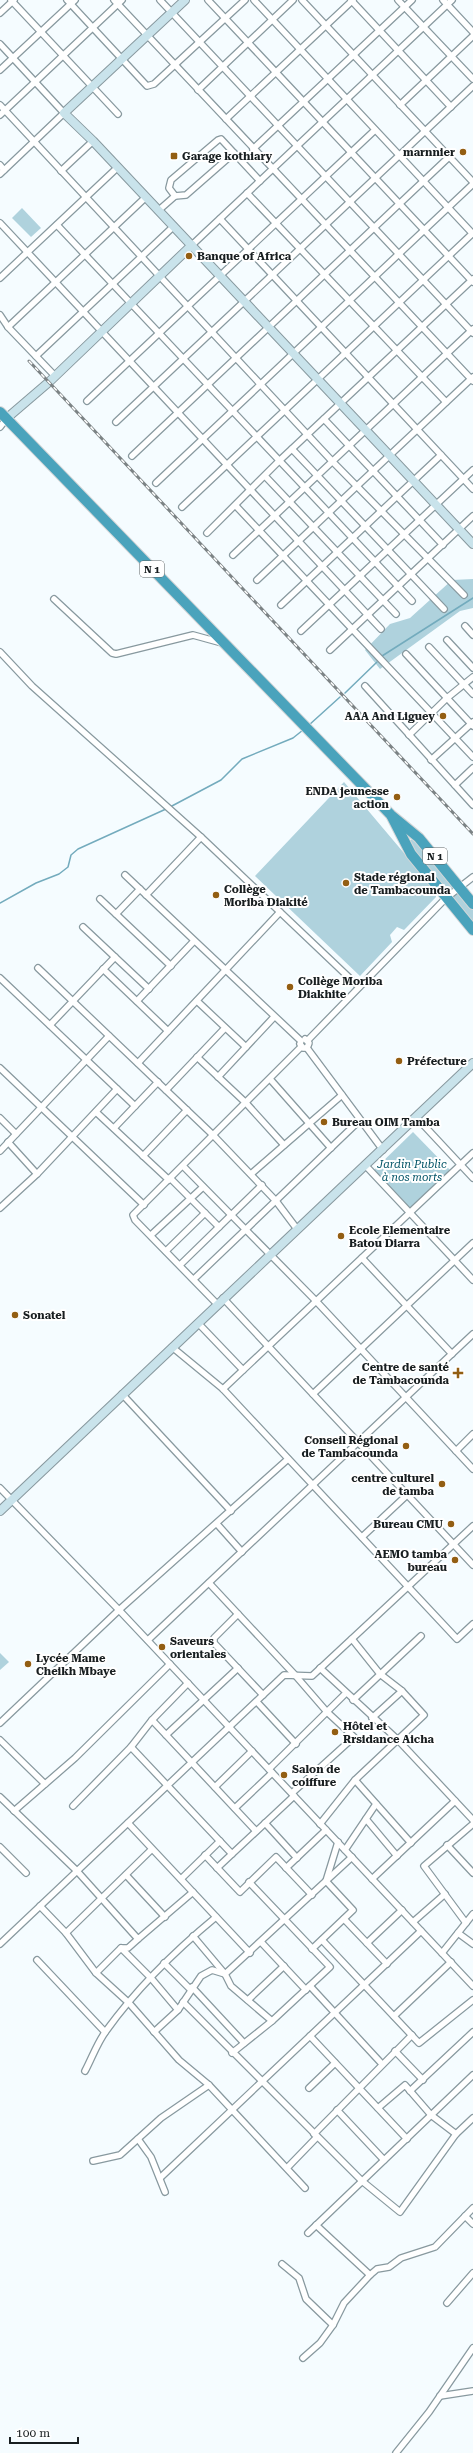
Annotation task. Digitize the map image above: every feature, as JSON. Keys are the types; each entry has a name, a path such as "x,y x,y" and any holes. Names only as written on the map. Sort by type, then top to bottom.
{"highway":[{"name":"N 1","path":"3,415 305,728 391,815 419,838 473,904"},
{"name":"N 1","path":"391,815 407,848 473,930"}],"main road":[{"path":"185,0 64,113 159,210 473,544"},
{"path":"3,415 55,376 192,245"},
{"path":"0,1511 217,1304 472,1067"}],"street":[{"path":"0,13 12,0 118,114"},
{"path":"160,0 472,331 422,376 233,555"},
{"path":"207,532 236,506 292,448 368,379 472,280 423,231 208,0"},
{"path":"0,70 41,32 71,1 93,28 147,86 154,84 245,0"},
{"path":"182,506 473,233 254,0"},
{"path":"198,90 293,0"},
{"path":"156,483 473,183 302,0"},
{"path":"226,119 352,0 451,107"},
{"path":"398,0 473,79"},
{"path":"253,149 412,0"},
{"path":"192,245 424,27 445,2 452,0"},
{"path":"0,115 93,28 118,1 174,65 350,250 398,303 472,379 257,580"},
{"path":"445,2 473,32"},
{"path":"400,105 473,36"},
{"path":"0,44 64,113 1,170"},
{"path":"116,422 473,86"},
{"path":"0,105 187,306 286,409 332,461 404,535 429,558 464,596"},
{"path":"87,401 375,130"},
{"path":"174,196 169,188 171,180 214,141 221,139 260,181"},
{"path":"61,171 93,141"},
{"path":"159,210 174,196 186,195 234,153"},
{"path":"132,456 449,157"},
{"path":"0,278 118,167"},
{"path":"247,193 350,299 446,402"},
{"path":"8,327 146,197"},
{"path":"220,219 271,276 473,489"},
{"path":"57,225 412,601"},
{"path":"36,356 174,226"},
{"path":"1,227 56,282 381,629"},
{"path":"0,314 8,327 55,376"},
{"path":"0,427 3,415"},
{"path":"324,419 443,545"},
{"path":"292,448 444,609"},
{"path":"281,605 441,455"},
{"path":"301,632 473,470"},
{"path":"265,476 396,614"},
{"path":"236,506 473,757"},
{"path":"330,650 473,516"},
{"path":"54,599 112,653 116,654 193,635 223,643"},
{"path":"465,626 473,635"},
{"path":"447,640 473,668"},
{"path":"429,647 473,694"},
{"path":"0,652 32,686 174,815 201,837 359,987"},
{"path":"406,654 472,724 432,760"},
{"path":"409,735 447,698 473,677"},
{"path":"365,686 473,806"},
{"path":"455,785 473,768"},
{"path":"146,895 201,837"},
{"path":"125,875 303,1046 383,1150"},
{"path":"217,1304 134,1218 134,1215 303,1046 304,1039 308,1040 446,898 473,877"},
{"path":"116,914 140,889"},
{"path":"100,899 171,966"},
{"path":"138,1063 280,912"},
{"path":"84,927 149,989"},
{"path":"137,1001 194,941"},
{"path":"50,1025 115,957"},
{"path":"38,968 214,1135 276,1200 297,1229"},
{"path":"103,969 168,1031"},
{"path":"0,978 135,1106"},
{"path":"196,1001 246,1047"},
{"path":"218,1076 274,1017"},
{"path":"166,1090 225,1028"},
{"path":"0,1151 109,1036"},
{"path":"197,1057 246,1103 284,1145"},
{"path":"0,1069 144,1205"},
{"path":"270,1079 331,1148"},
{"path":"114,1128 158,1082"},
{"path":"0,1208 37,1174 117,1089"},
{"path":"251,1174 342,1095"},
{"path":"143,1156 187,1110"},
{"path":"96,1112 191,1199 219,1227"},
{"path":"0,1118 16,1134"},
{"path":"417,1118 473,1178"},
{"path":"194,1279 360,1120"},
{"path":"8,1142 37,1174"},
{"path":"223,1389 473,1154"},
{"path":"183,1166 316,1301 473,1469"},
{"path":"366,1166 473,1280"},
{"path":"180,1265 262,1185"},
{"path":"151,1235 203,1187"},
{"path":"166,1250 205,1213"},
{"path":"313,1394 473,1243"},
{"path":"362,1258 452,1354"},
{"path":"224,1298 473,1565"},
{"path":"198,1323 243,1370"},
{"path":"148,1640 473,1334"},
{"path":"172,1347 223,1389 457,1639 473,1624"},
{"path":"122,1394 231,1510"},
{"path":"456,1450 473,1434"},
{"path":"0,1722 120,1610 217,1524 288,1458"},
{"path":"0,1488 120,1610 412,1922 450,1962 472,1982"},
{"path":"362,1537 407,1495"},
{"path":"217,1524 242,1552"},
{"path":"0,1944 284,1675 312,1676 473,1526"},
{"path":"209,1583 295,1675 327,1712 354,1737 217,1868"},
{"path":"238,1614 214,1640 263,1695"},
{"path":"353,1700 422,1636"},
{"path":"320,1824 355,1780 424,1716 402,1691 380,1674 352,1639"},
{"path":"14,1811 102,1733 170,1664"},
{"path":"166,1735 238,1668"},
{"path":"320,1668 346,1694 398,1740 473,1820"},
{"path":"73,1806 131,1747 152,1720 188,1682"},
{"path":"372,1718 402,1691"},
{"path":"235,1808 346,1694"},
{"path":"256,1702 296,1744"},
{"path":"152,1720 256,1831"},
{"path":"0,1740 45,1784"},
{"path":"131,1747 232,1854"},
{"path":"215,1787 252,1751"},
{"path":"355,1780 411,1843"},
{"path":"0,1797 77,1871 103,1898 138,1939"},
{"path":"372,1879 455,1801"},
{"path":"345,1850 376,1804"},
{"path":"366,1819 397,1856"},
{"path":"128,1823 151,1850 181,1879 250,1953"},
{"path":"265,1823 297,1858"},
{"path":"466,1923 424,1866 473,1824"},
{"path":"286,1868 326,1830"},
{"path":"181,1879 220,1841"},
{"path":"326,1882 338,1842"},
{"path":"447,1845 473,1873"},
{"path":"0,1847 26,1873"},
{"path":"66,1933 151,1850"},
{"path":"205,1855 240,1892 276,1857 312,1895"},
{"path":"225,1974 250,1953 352,1857"},
{"path":"126,1875 165,1918"},
{"path":"232,2054 272,2021 330,1968 250,1882"},
{"path":"312,1949 353,1910 326,1882"},
{"path":"96,1973 121,1948 128,1948 165,1918 193,1892"},
{"path":"412,1922 445,1894"},
{"path":"40,1906 66,1933 96,1973 129,2003 179,2060 209,2085 306,2188"},
{"path":"367,1943 402,1910"},
{"path":"442,1953 473,1914"},
{"path":"85,2071 105,2032 129,2003 164,1964 193,1936 216,1917"},
{"path":"344,1918 387,1964"},
{"path":"160,2178 421,1931"},
{"path":"458,1933 473,1944"},
{"path":"193,1936 225,1974 231,1986 272,2021"},
{"path":"322,1940 419,2043 473,2000"},
{"path":"261,1942 284,1966 335,2013 382,2064"},
{"path":"121,1948 151,1978 178,2010"},
{"path":"37,1960 105,2032"},
{"path":"394,2016 450,1962"},
{"path":"164,1964 191,1988 244,2043"},
{"path":"248,2000 284,1966"},
{"path":"154,2032 178,2010 191,1988 201,1976 212,1970 225,1974"},
{"path":"183,2002 232,2054 316,2135 362,2182 400,2212 456,2134 473,2118"},
{"path":"410,2091 473,2032"},
{"path":"287,2168 337,2110 395,2050 412,2035"},
{"path":"310,2036 407,2139"},
{"path":"395,2050 423,2080"},
{"path":"309,2088 335,2063"},
{"path":"308,2233 473,2075"},
{"path":"93,2161 120,2155 161,2118 209,2085"},
{"path":"378,2108 405,2085 431,2115 456,2134"},
{"path":"337,2110 384,2160"},
{"path":"138,2139 152,2157 166,2192"},
{"path":"303,2358 320,2343 333,2325 344,2303 370,2275 377,2269 389,2267 401,2258 435,2247 473,2208"},
{"path":"465,2216 473,2224"},
{"path":"316,2225 370,2275"},
{"path":"282,2264 299,2278 306,2299 333,2325"},
{"path":"447,2303 473,2273"},
{"path":"396,2453 440,2396 473,2348"},
{"path":"440,2396 473,2391"}],"green space":[{"path":"22,208 41,228 31,237 12,218"},
{"path":"473,579 473,608 460,611 380,669 365,650 390,624 410,618 452,580"},
{"name":"Stade régional de Tambacounda","path":"344,782 436,891 436,897 404,930 397,927 390,935 392,942 360,976 255,876"},
{"path":"416,839 454,887 447,892 410,850 409,841"},
{"path":"459,890 473,907 473,926 449,897"},
{"name":"Jardin Public à nos morts","path":"413,1132 451,1171 411,1209 374,1170"},
{"path":"0,1653 9,1662 0,1670"}],"waterway":[{"path":"382,656 473,598"},
{"path":"345,693 377,662"},
{"path":"309,725 340,697"},
{"path":"170,807 221,780 242,759 293,738 303,730"},
{"path":"0,903 36,883 59,874 68,867 71,855 78,849 166,809"}],"railway":[{"path":"29,361 473,834"}],"place":[{"name":"marnnier","path":"463,152"},
{"name":"Garage kothiary","path":"174,156"},
{"name":"Banque of Africa","path":"189,256"},
{"name":"AAA And Liguey","path":"443,716"},
{"name":"ENDA jeunesse action","path":"397,797"},
{"name":"Stade régional de Tambacounda","path":"346,883"},
{"name":"Collège Moriba Diakité","path":"216,895"},
{"name":"Collège Moriba Diakhite","path":"290,987"},
{"name":"Préfecture","path":"399,1061"},
{"name":"Bureau OIM Tamba","path":"324,1122"},
{"name":"Ecole Elementaire Batou Diarra","path":"341,1236"},
{"name":"Sonatel","path":"15,1315"},
{"name":"Centre de santé de Tambacounda","path":"458,1373"},
{"name":"Conseil Régional de Tambacounda","path":"406,1446"},
{"name":"centre culturel de tamba","path":"442,1484"},
{"name":"Bureau CMU","path":"451,1524"},
{"name":"AEMO tamba bureau","path":"455,1560"},
{"name":"Saveurs orientales","path":"162,1647"},
{"name":"Lycée Mame Cheikh Mbaye","path":"28,1664"},
{"name":"Hôtel et Rrsidance Aicha","path":"335,1732"},
{"name":"Salon de coiffure","path":"284,1775"}]}
